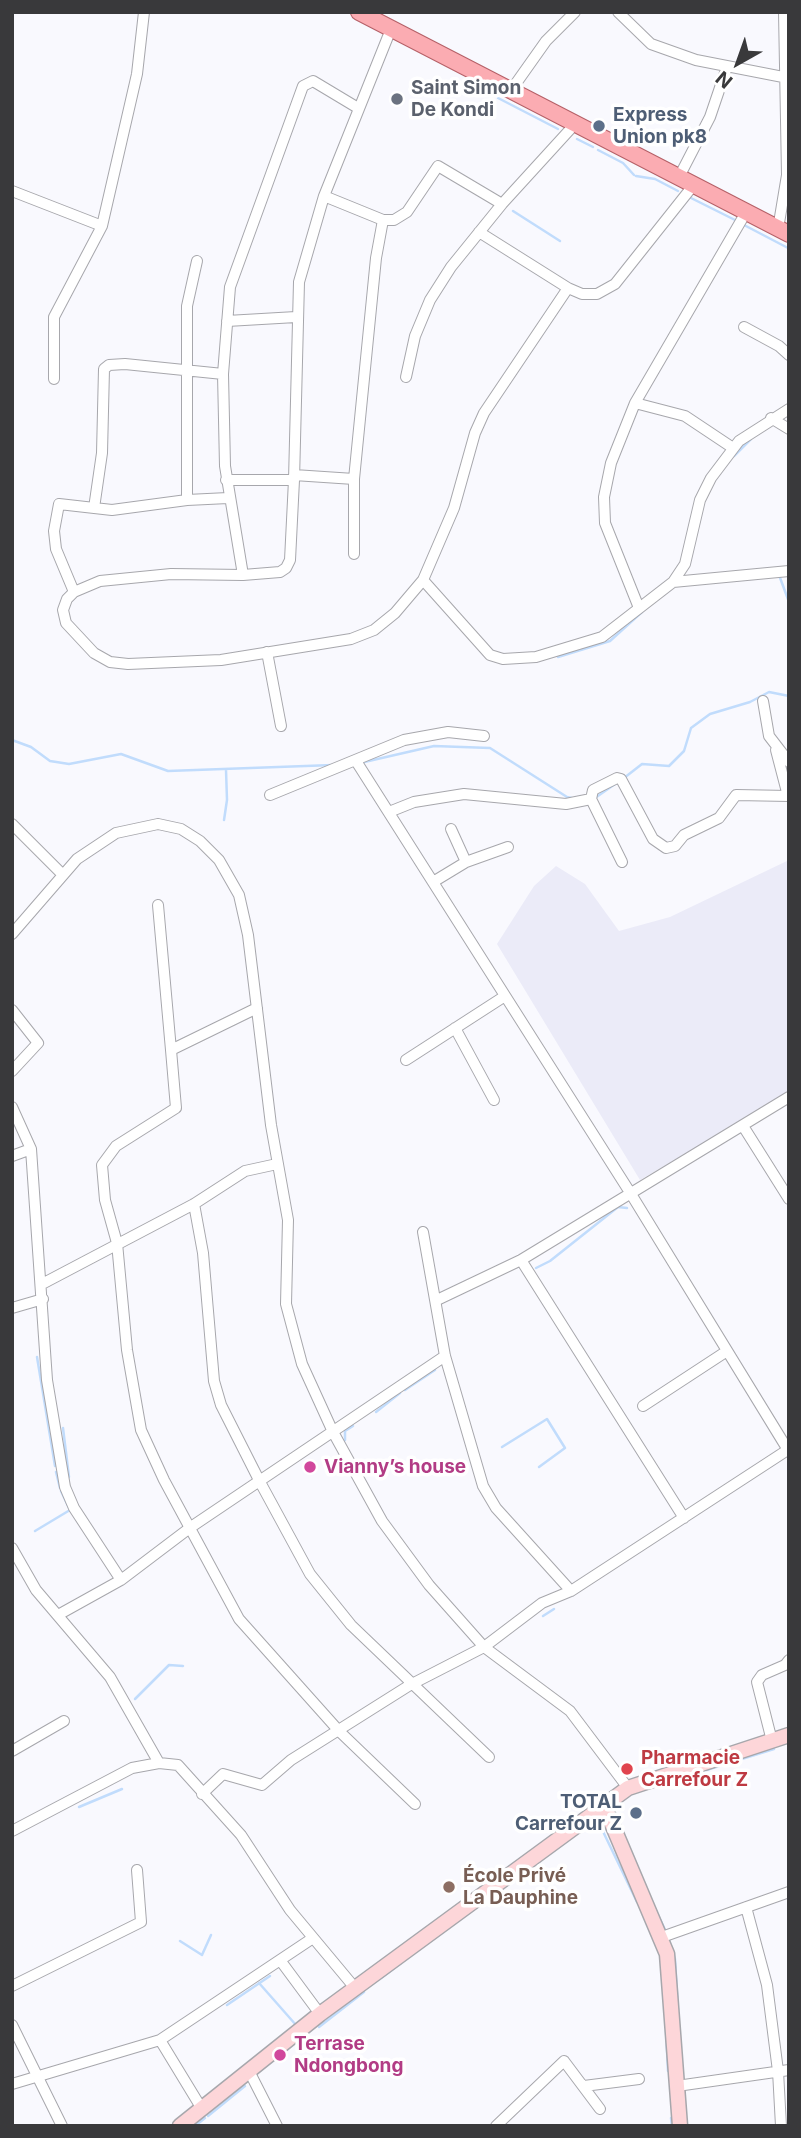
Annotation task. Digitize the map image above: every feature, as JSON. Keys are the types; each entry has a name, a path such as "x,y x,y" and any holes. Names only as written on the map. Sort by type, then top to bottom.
{"main road":[{"path":"359,12 512,89 685,183 783,232"},
{"path":"180,2126 320,2014 628,1788 789,1735"},
{"path":"604,1805 662,1937 670,1971 680,2126"}],"street":[{"path":"54,379 54,317 102,226 137,74 144,12"},
{"path":"512,89 546,41 575,12"},
{"path":"618,12 650,43 727,67 783,77"},
{"path":"783,232 787,174 783,77 784,12"},
{"path":"391,29 324,196 300,274 296,317 294,477 290,560 286,568 280,572 243,575 172,574 114,578 74,592 67,599 63,610 66,623 94,653 110,662 128,664 221,660 351,639 374,630 395,613 423,580 454,508 475,433 484,413 568,289"},
{"path":"478,232 568,289 582,294 606,291 685,183 727,67"},
{"path":"243,575 226,480 223,374 233,278 303,86 313,81 358,108"},
{"path":"406,377 415,336 430,300 451,267 502,204 575,124"},
{"path":"324,196 383,220 394,220 407,212 438,166 502,204"},
{"path":"12,191 102,226"},
{"path":"639,608 605,523 604,497 611,463 635,403 745,214"},
{"path":"354,554 354,478 376,258 383,220"},
{"path":"187,500 187,306 197,261"},
{"path":"227,321 296,317"},
{"path":"744,327 779,346 789,355"},
{"path":"94,508 102,453 104,369 125,364 223,374"},
{"path":"635,403 694,421 733,448"},
{"path":"423,580 490,655 503,659 536,657 602,637 673,582 685,564 700,500 733,448 771,418 789,409"},
{"path":"771,418 789,429"},
{"path":"226,480 354,478"},
{"path":"74,592 56,549 56,508 62,503 123,509 187,500 228,498"},
{"path":"673,582 789,571"},
{"path":"267,652 281,726"},
{"path":"622,862 591,799 593,790 619,778 653,839 666,848 675,846 684,835 715,821 736,795 788,796 769,736 763,701"},
{"path":"270,795 404,740 448,733 484,736"},
{"path":"769,736 789,762"},
{"path":"202,1794 223,1774 262,1785 291,1759 410,1685 484,1647 542,1603 570,1591 788,1449 631,1194 356,761"},
{"path":"389,812 414,802 464,794 566,804 591,799"},
{"path":"12,824 63,875"},
{"path":"12,934 92,846 136,827 158,824 181,829 200,841 219,860 239,895 248,934 278,1164 288,1220 289,1316 302,1364 333,1432 382,1521 429,1585 484,1647 570,1710 628,1788"},
{"path":"452,829 466,862"},
{"path":"433,882 466,862 508,847"},
{"path":"158,905 176,1108 116,1146 104,1159 105,1200 117,1243 127,1350 138,1419 164,1480 239,1619 339,1731 415,1804"},
{"path":"406,1060 505,996"},
{"path":"171,1050 257,1008"},
{"path":"12,1010 38,1043 12,1071"},
{"path":"455,1028 494,1100"},
{"path":"437,1300 521,1260 789,1097"},
{"path":"12,1107 31,1149 47,1380 65,1487 74,1508 121,1580"},
{"path":"743,1126 789,1199"},
{"path":"12,1156 31,1149"},
{"path":"42,1284 194,1204 253,1167 278,1164"},
{"path":"194,1204 204,1265 214,1381 221,1405 260,1482 313,1578 351,1625 410,1685 489,1757"},
{"path":"423,1232 445,1356 490,1500 570,1591"},
{"path":"521,1260 684,1518"},
{"path":"12,1308 43,1299"},
{"path":"643,1406 727,1351"},
{"path":"58,1615 121,1580 191,1527 445,1356"},
{"path":"12,1548 36,1590 110,1677 159,1763"},
{"path":"772,1741 757,1682 762,1675 785,1665 789,1660"},
{"path":"12,1751 64,1721"},
{"path":"12,1831 132,1768 159,1763 178,1765 241,1835 281,1896 355,1988"},
{"path":"12,1986 141,1922 137,1870"},
{"path":"662,1937 789,1892"},
{"path":"746,1907 767,1986 783,2071 781,2126"},
{"path":"12,2084 160,2040 313,1938"},
{"path":"280,1960 320,2014"},
{"path":"12,2025 40,2076 62,2126"},
{"path":"160,2040 202,2109"},
{"path":"496,2126 560,2061 568,2063 600,2109"},
{"path":"249,2071 277,2126"},
{"path":"677,2086 783,2071"},
{"path":"584,2086 639,2079"}],"shaded area":[{"path":"789,860 789,1093 640,1180 497,944 534,886 556,866 585,884 619,931 670,917"}],"waterway":[{"path":"498,98 558,129"},
{"path":"577,139 593,147"},
{"path":"598,150 623,163 634,175"},
{"path":"636,176 655,179 678,191"},
{"path":"691,198 737,221"},
{"path":"513,211 560,241"},
{"path":"744,225 788,248"},
{"path":"734,456 751,439"},
{"path":"779,575 789,602"},
{"path":"558,657 610,641 642,612"},
{"path":"624,778 642,764 669,766 684,751 691,728 710,714 750,702 769,692 789,696"},
{"path":"12,740 31,747 50,761 69,764 121,754 168,771 333,765"},
{"path":"360,763 434,746 490,748 567,797 576,799"},
{"path":"224,820 227,800 226,770"},
{"path":"595,798 618,782"},
{"path":"536,1268 550,1261 618,1207 627,1208"},
{"path":"37,1357 55,1466"},
{"path":"405,1390 435,1370"},
{"path":"376,1412 400,1393"},
{"path":"502,1447 547,1419 565,1448 539,1467"},
{"path":"345,1440 345,1431 353,1426"},
{"path":"63,1428 69,1477 66,1478"},
{"path":"56,1472 60,1488"},
{"path":"35,1531 70,1510 61,1491"},
{"path":"543,1616 554,1609"},
{"path":"135,1699 169,1665 183,1666"},
{"path":"687,1776 774,1749"},
{"path":"79,1807 122,1789"},
{"path":"596,1817 637,1902"},
{"path":"658,1915 667,1934"},
{"path":"180,1941 202,1955 211,1935"},
{"path":"668,1938 675,1959 678,2010"},
{"path":"381,1978 401,1963"},
{"path":"227,2005 270,1976"},
{"path":"259,1983 296,2025"},
{"path":"319,2027 364,1992"},
{"path":"666,2031 668,2071"},
{"path":"208,2116 245,2086"},
{"path":"195,2126 205,2118"},
{"path":"671,2118 672,2126"}],"place":[{"name":"Saint Simon De Kondi","path":"397,99"},
{"name":"Express Union pk8","path":"599,126"},
{"name":"Vianny’s house","path":"310,1467"},
{"name":"Pharmacie Carrefour Z","path":"627,1769"},
{"name":"TOTAL Carrefour Z","path":"636,1813"},
{"name":"École Privé La Dauphine","path":"449,1887"},
{"name":"Terrase Ndongbong","path":"280,2055"}]}
